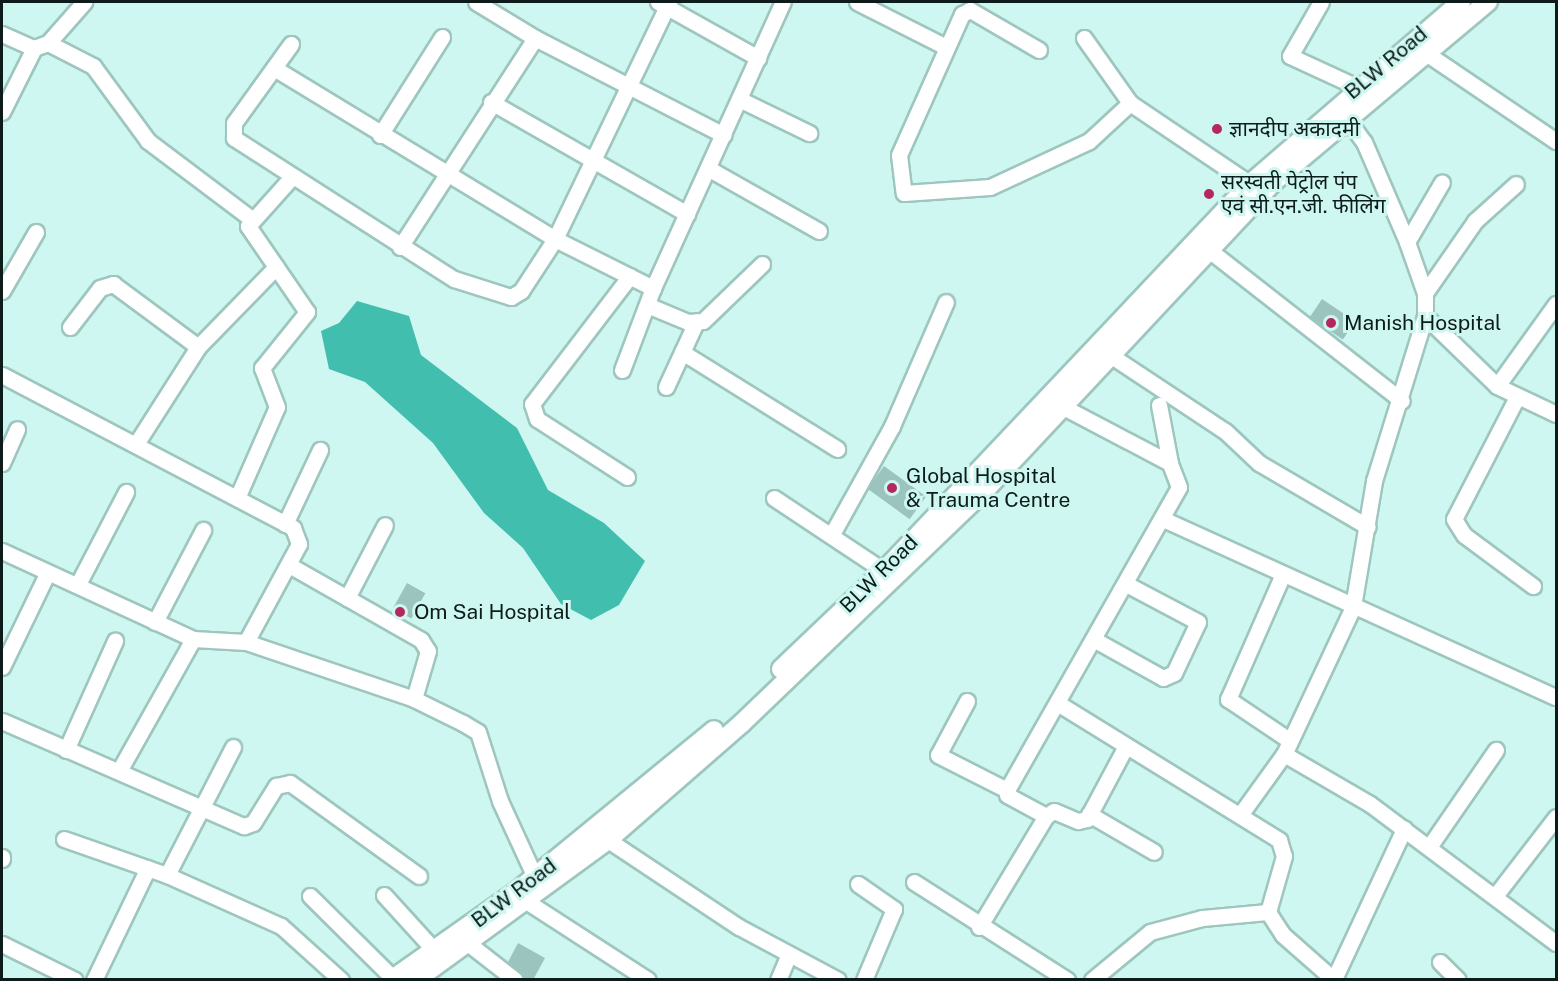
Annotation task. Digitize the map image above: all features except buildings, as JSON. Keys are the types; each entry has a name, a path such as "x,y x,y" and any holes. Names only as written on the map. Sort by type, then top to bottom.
{"main road":[{"name":"BLW Road","path":"392,979 434,950 498,914 534,875 596,843 884,571 1055,402 1201,244 1250,184 1341,111 1357,87 1416,47 1461,2"},
{"path":"416,980 469,944 498,914 526,901 596,843 912,564 1055,402 1110,355 1201,244 1341,111 1416,47 1488,2"}],"street":[{"path":"2,112 41,45 84,2"},
{"path":"476,2 535,38 724,135"},
{"path":"622,370 653,288 687,214 711,170 724,135 783,2"},
{"path":"857,2 944,46"},
{"path":"1321,2 1290,56 1357,87"},
{"path":"291,44 232,133 291,178 400,248 454,279 511,297 521,291 555,238 595,161 625,84 664,3 758,58"},
{"path":"1039,50 970,10 944,46 899,155 903,190 912,196 990,187 1089,141 1130,103"},
{"path":"2,34 41,45 93,66 148,141 250,218"},
{"path":"380,135 442,37"},
{"path":"400,248 491,102 535,38"},
{"path":"1084,38 1130,103 1250,184"},
{"path":"1416,47 1557,141"},
{"path":"274,68 380,135 555,238 653,288"},
{"path":"741,100 809,133"},
{"path":"491,102 687,214"},
{"path":"1240,815 1287,747 1353,607 1374,481 1402,401 1425,316 1425,293 1407,242 1364,142 1341,111"},
{"path":"711,170 819,231"},
{"path":"237,498 277,407 262,368 306,312 276,267 250,234 250,218 291,178"},
{"path":"1407,242 1442,182"},
{"path":"1425,293 1475,221 1516,184"},
{"path":"2,291 36,231"},
{"path":"1201,244 1402,401"},
{"path":"666,387 696,322 762,264"},
{"path":"136,444 198,347 276,267"},
{"path":"627,477 537,419 532,404 630,276"},
{"path":"70,327 100,288 113,284 198,347"},
{"path":"832,534 892,426 946,302"},
{"path":"1497,386 1557,304"},
{"path":"646,305 696,322"},
{"path":"1425,316 1497,386 1516,399 1557,414"},
{"path":"682,352 837,449"},
{"path":"1110,355 1225,431 1259,463 1368,527"},
{"path":"2,375 237,498 285,524 298,535 289,565 246,642"},
{"path":"1516,399 1454,519 1464,535 1533,586"},
{"path":"1055,402 1170,463"},
{"path":"967,701 938,755 1002,790 1015,782 1179,487 1170,463 1159,405"},
{"path":"2,463 17,429"},
{"path":"285,524 320,450"},
{"path":"78,585 126,492"},
{"path":"774,498 832,534 884,571"},
{"path":"1163,519 1557,698"},
{"path":"347,598 385,525"},
{"path":"155,622 203,530"},
{"path":"2,551 47,574 78,585 193,639 246,642 414,699 478,732 500,801 534,875"},
{"path":"289,565 426,645 414,699"},
{"path":"2,668 47,574"},
{"path":"1283,574 1228,699 1232,707 1429,847 1557,943"},
{"path":"1095,639 1163,678 1174,673 1197,621 1126,584"},
{"path":"119,771 193,639"},
{"path":"66,750 115,641"},
{"path":"1059,704 1240,815 1283,848 1268,912 1283,935 1334,979 1404,829"},
{"path":"2,721 244,826 253,823 276,786 290,783 419,876"},
{"path":"979,927 1046,816 1054,811 1083,822 1126,746"},
{"path":"167,875 233,747"},
{"path":"1429,847 1496,750"},
{"path":"1006,795 1046,816"},
{"path":"1089,814 1154,852"},
{"path":"1496,896 1557,817"},
{"path":"64,839 167,875 281,926 341,980"},
{"path":"596,843 838,980"},
{"path":"94,980 148,868"},
{"path":"914,882 979,927 1067,980"},
{"path":"858,884 894,909 864,980"},
{"path":"384,895 434,950"},
{"path":"310,896 392,979"},
{"path":"526,901 648,980"},
{"path":"1092,980 1150,932 1202,918 1268,912"},
{"path":"2,944 75,980"},
{"path":"469,944 516,980"},
{"path":"778,980 789,954"},
{"path":"1440,962 1458,980"}],"shaded area":[{"path":"357,301 409,316 421,355 517,428 548,490 604,523 645,561 619,605 591,620 561,604 523,548 484,513 433,443 365,382 329,369 321,331 339,323"}],"place":[{"name":"ज्ञानदीप अकादमी","path":"1217,129"},
{"name":"सरस्वती पेट्रोल पंप एवं सी.एन.जी. फीलिंग","path":"1209,194"},
{"name":"Manish Hospital","path":"1331,323"},
{"name":"Global Hospital & Trauma Centre","path":"892,488"},
{"name":"Om Sai Hospital","path":"400,612"}]}
